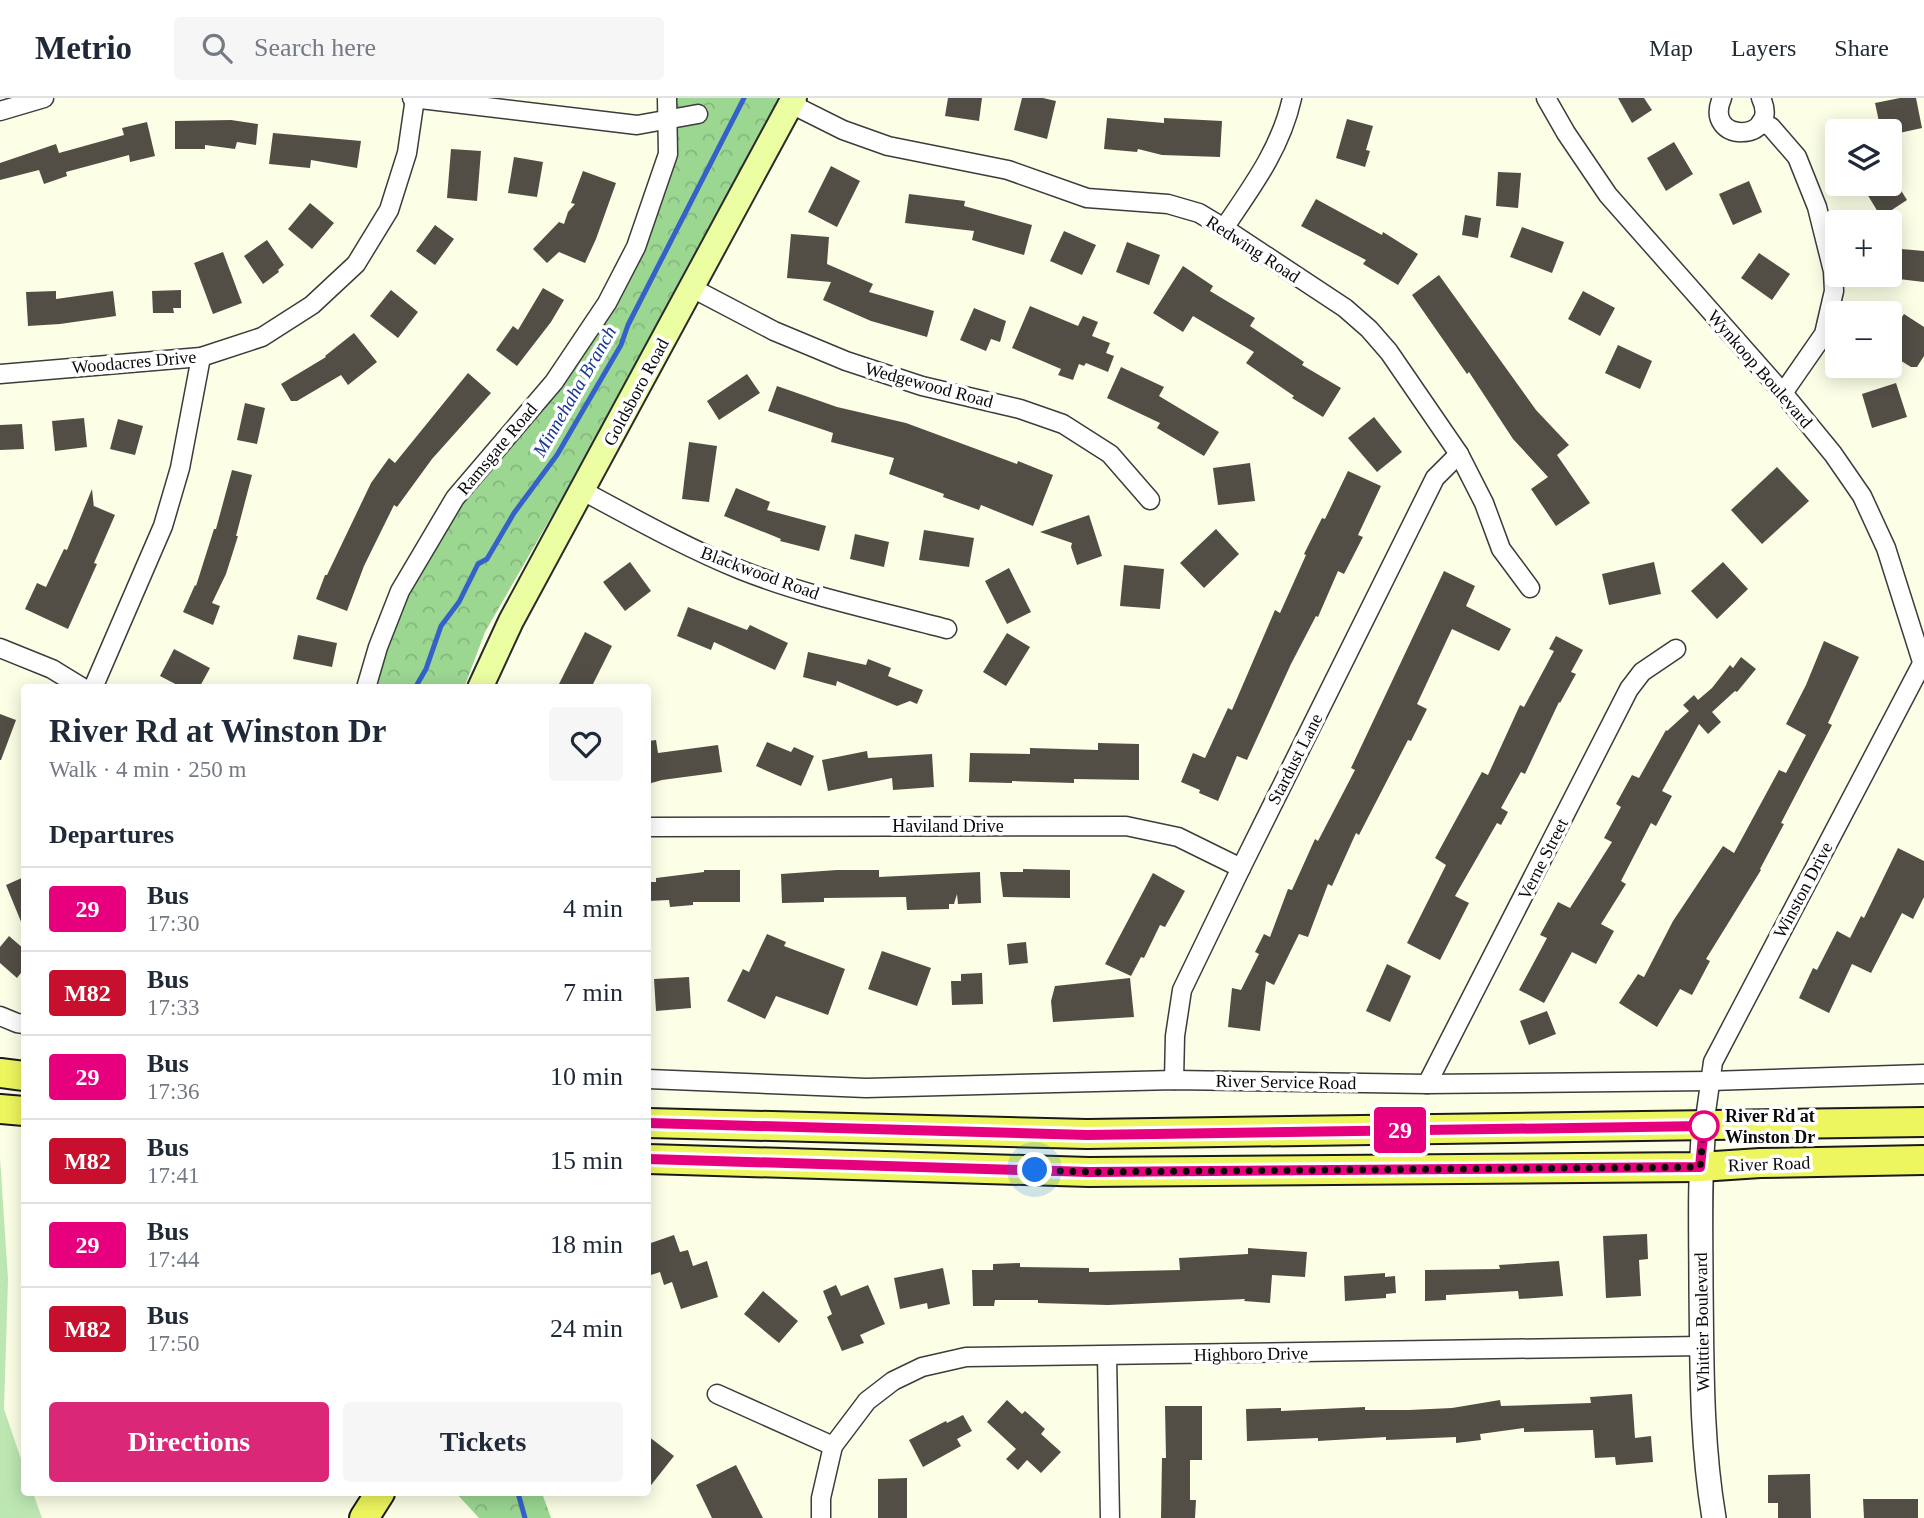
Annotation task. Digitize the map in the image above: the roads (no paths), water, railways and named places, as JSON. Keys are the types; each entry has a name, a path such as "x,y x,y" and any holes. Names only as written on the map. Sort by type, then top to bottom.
{"main road":[{"name":"Goldsboro Road","path":"483,684 511,621 792,101"},
{"path":"0,1073 21,1076"},
{"path":"0,1109 21,1111"},
{"path":"651,1123 1087,1135 1924,1122"},
{"name":"River Road","path":"651,1161 1089,1172 1700,1167 1760,1163 1924,1160"},
{"path":"364,1518 378,1496"}],"street":[{"path":"0,111 44,98"},
{"path":"414,98 637,125 698,114"},
{"name":"Woodacres Drive","path":"0,374 201,357 262,337 312,305 356,264 389,210 407,153 414,98"},
{"name":"Ramsgate Road","path":"367,684 378,647 400,591 455,498 554,382 612,292 636,247 668,154 667,98"},
{"path":"1224,228 1267,165 1287,123 1292,98"},
{"name":"Wynkoop Boulevard","path":"1546,98 1608,195 1783,393 1863,496 1886,548 1923,664"},
{"path":"1722,98 1719,114 1721,121 1732,131 1746,133 1761,122 1765,113 1761,98"},
{"name":"Redwing Road","path":"792,101 843,130 888,146 1008,170 1087,198 1168,204 1199,213 1345,308 1369,329 1389,352 1459,454 1484,503 1501,550 1530,589"},
{"path":"1761,122 1771,127 1797,157 1817,207 1833,271 1834,291 1824,334 1783,393"},
{"name":"Wedgewood Road","path":"692,288 774,331 846,361 922,386 1020,408 1063,424 1110,454 1150,500"},
{"path":"95,684 163,526 180,468 201,357"},
{"name":"Stardust Lane","path":"1174,1080 1175,1036 1182,990 1436,478 1459,454"},
{"name":"Blackwood Road","path":"583,491 668,537 743,570 814,594 947,629"},
{"path":"0,648 52,669 76,684"},
{"name":"Verne Street","path":"1427,1083 1629,689 1642,672 1676,649"},
{"name":"Winston Drive","path":"1704,1126 1713,1062 1923,664"},
{"name":"Haviland Drive","path":"651,827 1126,826 1178,837 1241,868"},
{"path":"0,1016 21,1024"},
{"name":"River Service Road","path":"651,1079 866,1088 1174,1080 1710,1082 1924,1074"},
{"name":"Whittier Boulevard","path":"1704,1126 1700,1167 1702,1346 1707,1478 1714,1518"},
{"name":"Highboro Drive","path":"833,1446 867,1401 893,1381 922,1367 966,1357 1702,1346"},
{"path":"1107,1356 1110,1518"},
{"path":"717,1394 833,1446 821,1498 821,1518"}],"waterway":[{"name":"Minnehaha Branch","path":"417,684 426,669 441,626 459,602 478,564 487,559 514,513 557,455 621,345 628,325 744,98"},
{"name":"Minnehaha Branch","path":"519,1496 525,1518"}],"place":[{"name":"River Rd at Winston Dr","path":"1704,1126"}]}
